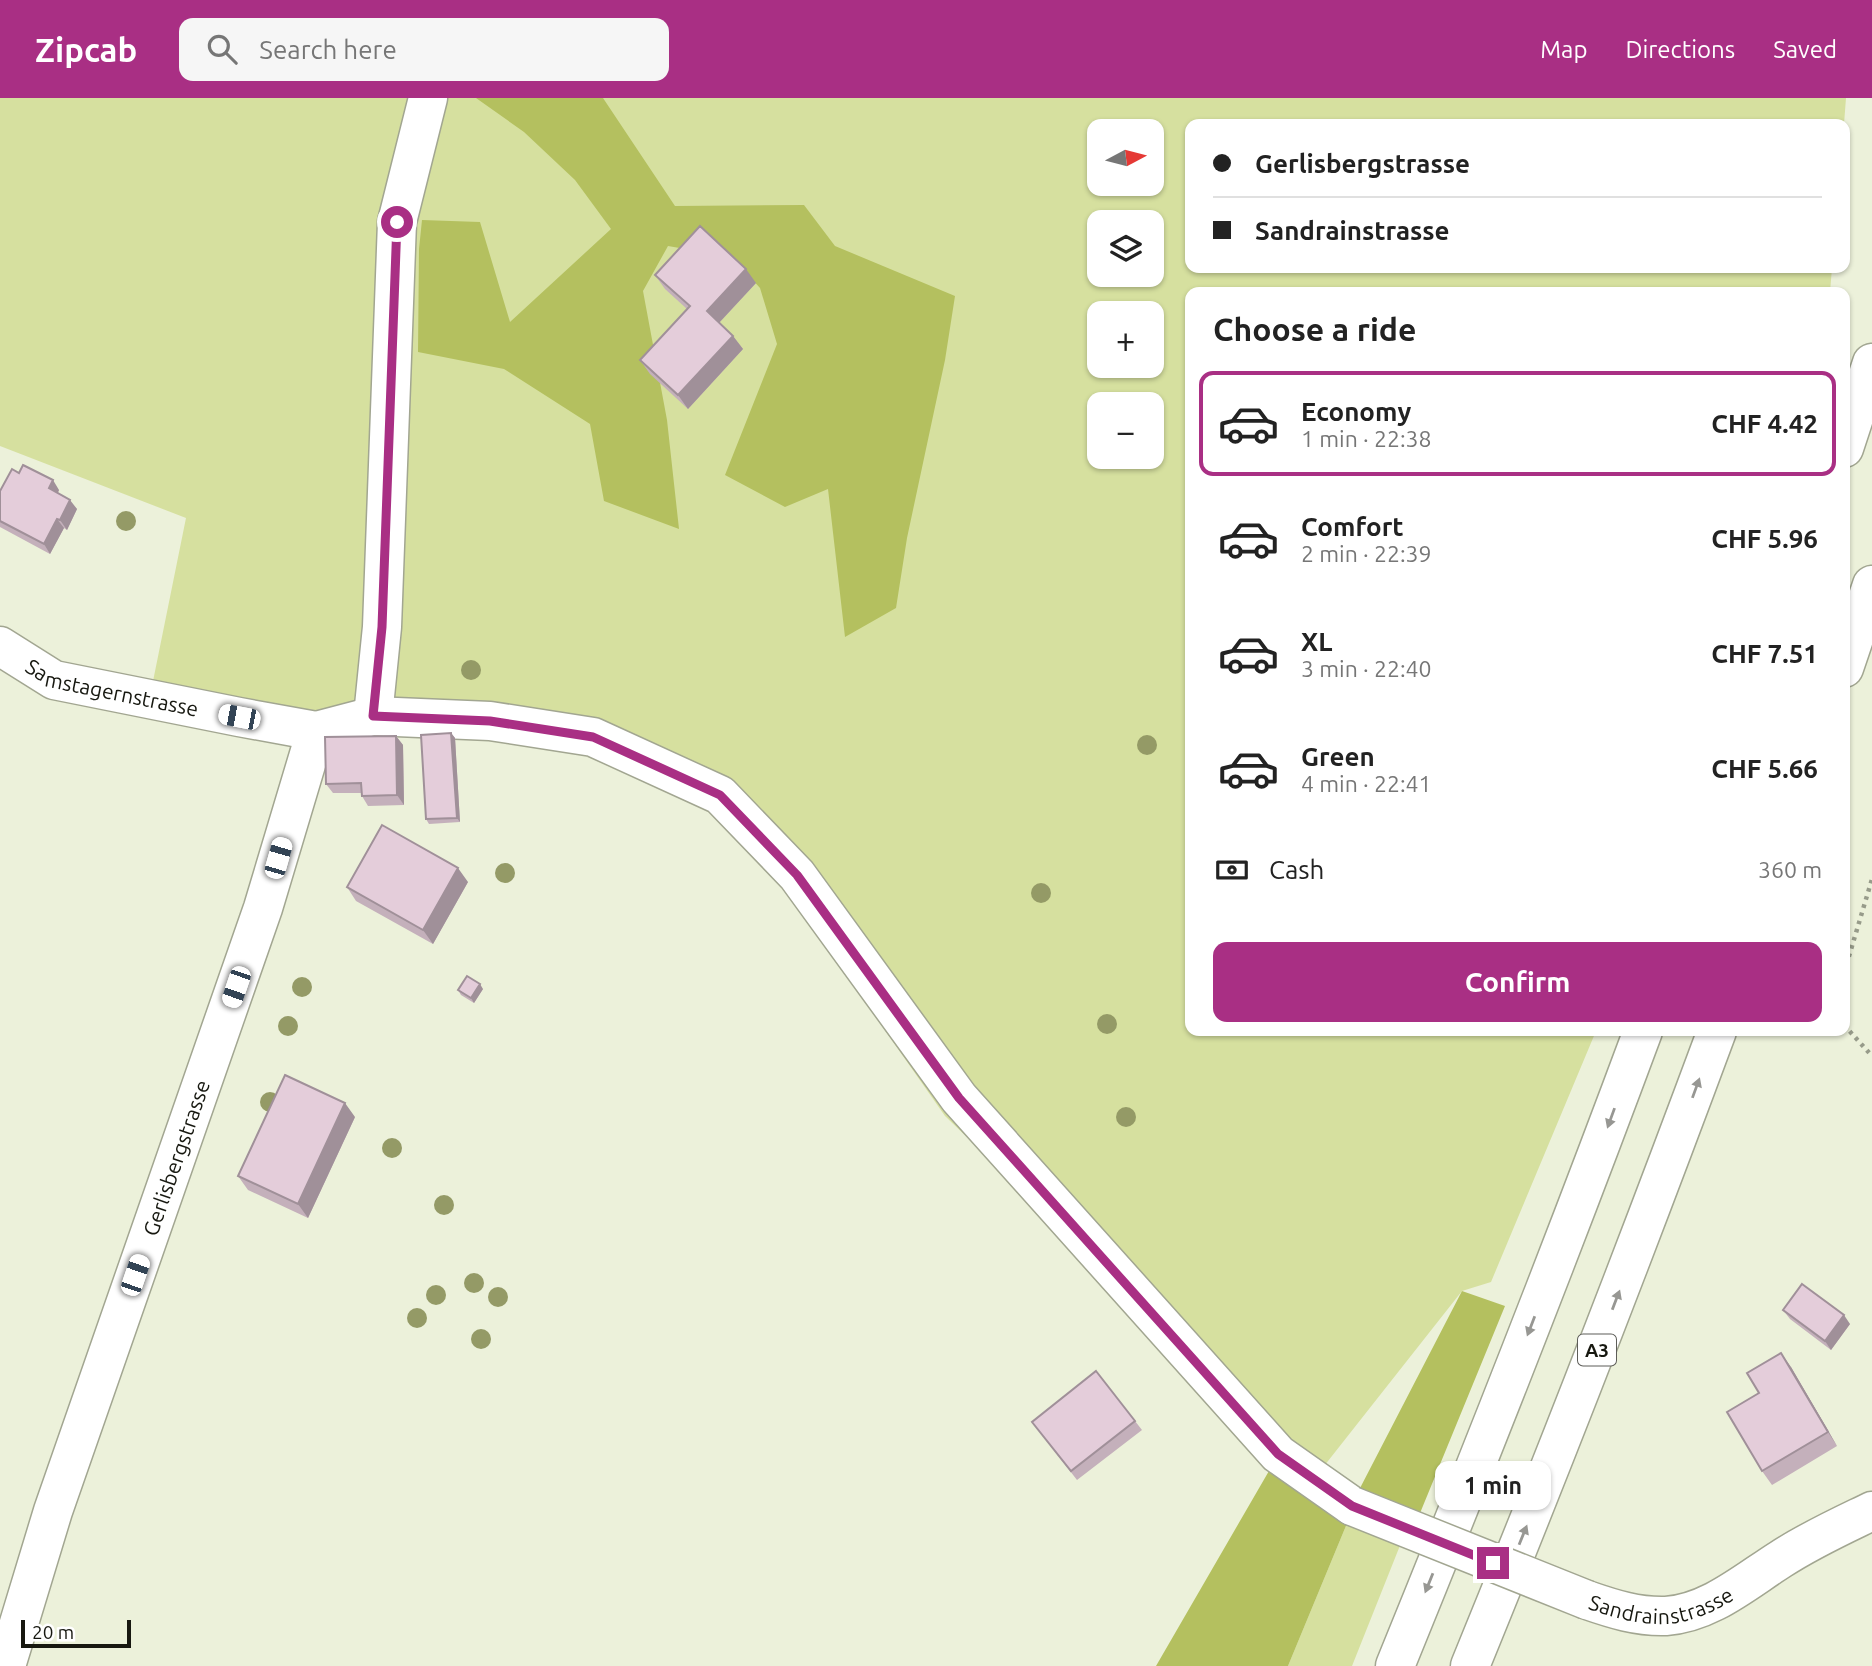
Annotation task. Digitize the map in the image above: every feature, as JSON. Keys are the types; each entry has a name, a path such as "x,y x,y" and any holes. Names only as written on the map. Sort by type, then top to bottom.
{"main road":[{"path":"373,716 382,627 397,222 428,98"},
{"path":"1850,430 1872,362"},
{"path":"1850,650 1872,585"},
{"name":"Samstagernstrasse","path":"0,646 54,680 316,731"},
{"name":"Sandrainstrasse","path":"316,731 373,716 490,721 593,737 720,795 797,875 959,1098 1278,1454 1352,1506 1587,1600 1620,1611 1668,1616 1695,1609 1737,1589 1782,1558 1872,1511"},
{"name":"Gerlisbergstrasse","path":"6,1666 53,1511 263,908 316,731"},
{"path":"1395,1666 1492,1427 1641,1036"},
{"name":"A3","path":"1469,1666 1578,1396 1715,1036"}],"path":[{"path":"1850,953 1872,879"},
{"path":"1850,1031 1872,1055"}],"green space":[{"path":"0,98 1846,98 1844,119 1185,119 1185,273 1832,273 1830,287 1185,287 1185,1036 1594,1036 1491,1282 1462,1291 1317,1475 945,1116 720,795 593,737 316,731 150,696 186,518 0,446"},
{"path":"476,98 603,98 675,206 804,205 835,246 955,296 945,360 907,538 896,608 845,637 828,489 785,507 725,475 777,344 760,288 732,257 668,246 643,291 667,420 679,529 604,501 590,424 504,369 418,352 419,249 422,220 480,222 510,322 611,229 575,180 524,132"},
{"path":"1462,1291 1505,1306 1418,1518 1358,1492"},
{"path":"1273,1464 1305,1497 1348,1521 1288,1666 1156,1666"},
{"path":"1348,1521 1401,1543 1352,1666 1288,1666"}],"building":[{"path":"700,226 746,269 707,311 733,336 678,395 640,360 690,306 655,275"},
{"path":"23,465 53,480 49,488 70,500 44,544 0,521 0,491 12,469 19,473"},
{"path":"451,733 457,818 426,819 421,735"},
{"path":"396,736 397,795 362,796 361,783 326,784 325,737"},
{"path":"382,825 458,868 423,930 347,887"},
{"path":"467,976 480,984 471,998 458,990"},
{"path":"285,1075 345,1103 298,1204 238,1176"},
{"path":"1802,1284 1844,1315 1825,1341 1783,1310"},
{"path":"1781,1353 1828,1432 1762,1471 1727,1412 1759,1393 1747,1373"},
{"path":"1096,1371 1135,1421 1071,1471 1032,1422"}],"route":[{"path":"397,222 382,627 373,716 490,721 593,737 720,795 797,875 959,1098 1278,1454 1352,1506 1493,1563"}]}
